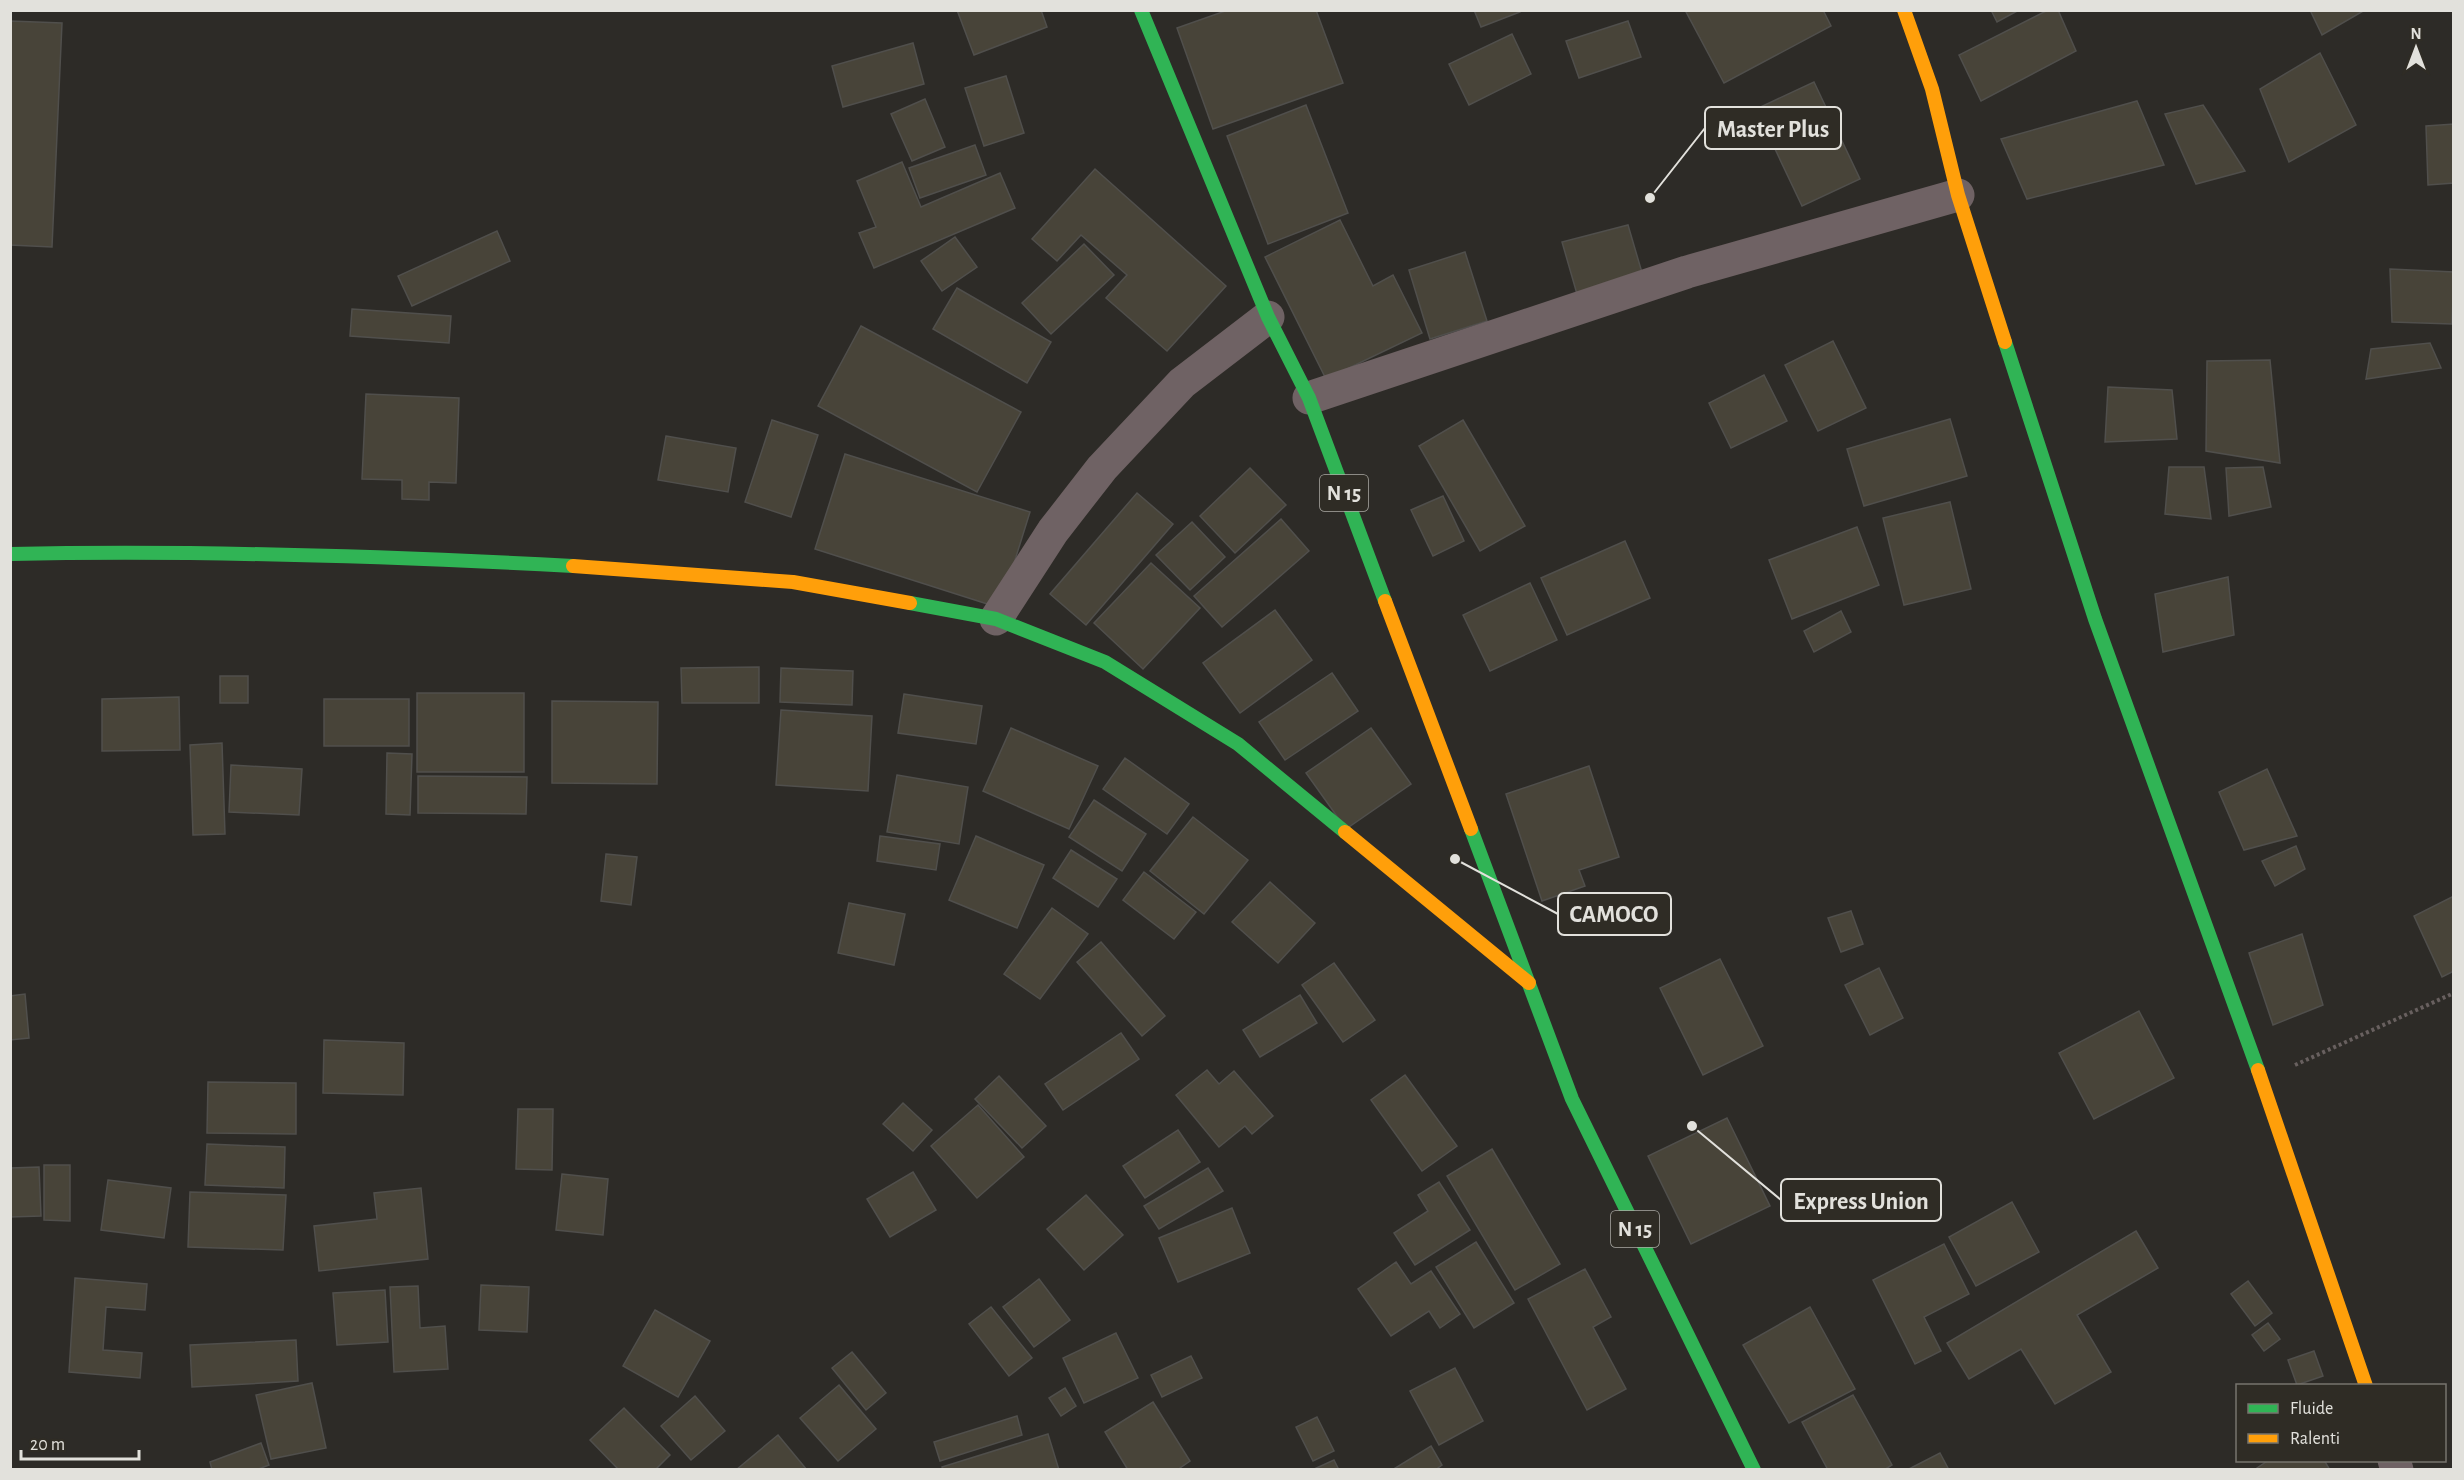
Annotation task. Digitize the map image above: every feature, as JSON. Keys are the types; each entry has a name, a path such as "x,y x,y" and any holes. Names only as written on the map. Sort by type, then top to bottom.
{"main road":[{"name":"N 15","path":"1141,10 1268,317 1309,398 1572,1100 1754,1470"},
{"path":"1904,10 1932,89 1959,195 2095,619 2262,1080 2365,1384"},
{"path":"10,554 109,552 429,558 676,572 793,582 996,619 1105,662 1238,744 1529,983"}],"street":[{"path":"1309,398 1687,272 1959,195"},
{"path":"996,619 1053,531 1102,468 1182,383 1268,317"}],"path":[{"path":"2262,1080 2454,993"}],"building":[{"path":"957,10 1041,10 1047,27 974,55"},
{"path":"1228,10 1316,10 1343,83 1213,129 1177,28"},
{"path":"1474,10 1520,10 1520,12 1481,27"},
{"path":"1685,10 1823,10 1831,26 1724,83"},
{"path":"1991,10 2019,10 1997,22"},
{"path":"2048,10 2058,10 2076,51 1981,101 1959,55"},
{"path":"2310,10 2365,10 2322,35"},
{"path":"10,21 62,23 52,247 10,245"},
{"path":"1628,21 1641,57 1579,78 1566,41"},
{"path":"1512,34 1531,74 1469,105 1449,64"},
{"path":"913,43 924,84 843,107 832,66"},
{"path":"2320,53 2356,125 2289,162 2260,89"},
{"path":"1006,76 1024,133 984,146 965,88"},
{"path":"1814,82 1860,179 1802,206 1756,109"},
{"path":"925,99 945,147 912,161 891,114"},
{"path":"2137,101 2164,165 2027,199 2001,139"},
{"path":"1306,105 1348,213 1268,244 1227,136"},
{"path":"2203,105 2245,171 2196,184 2165,114"},
{"path":"2454,124 2454,183 2428,185 2426,126"},
{"path":"975,145 986,175 920,198 909,168"},
{"path":"902,162 921,207 1000,173 1015,208 874,268 859,233 876,227 857,181"},
{"path":"1095,169 1226,286 1167,351 1106,298 1127,275 1081,235 1057,261 1032,239"},
{"path":"1340,220 1373,286 1393,275 1422,333 1326,379 1265,257"},
{"path":"1628,225 1643,276 1577,294 1562,242"},
{"path":"497,231 510,261 412,306 398,276"},
{"path":"955,237 977,267 942,291 921,261"},
{"path":"1084,244 1114,275 1051,334 1022,303"},
{"path":"1465,252 1487,321 1430,339 1409,270"},
{"path":"2390,269 2454,272 2452,324 2392,322"},
{"path":"957,288 1051,342 1027,383 933,329"},
{"path":"352,309 451,316 449,343 350,336"},
{"path":"861,326 1021,412 977,492 818,406"},
{"path":"1833,341 1866,408 1818,431 1785,365"},
{"path":"2430,343 2441,368 2366,379 2371,349"},
{"path":"2270,360 2280,463 2206,451 2207,361"},
{"path":"1764,375 1787,421 1731,448 1709,403"},
{"path":"2108,387 2172,390 2177,439 2105,442"},
{"path":"366,394 459,398 456,483 429,482 429,500 402,499 402,480 362,479"},
{"path":"1950,419 1967,476 1864,506 1847,449"},
{"path":"772,420 818,435 791,517 745,502"},
{"path":"1463,420 1525,526 1480,551 1419,446"},
{"path":"666,436 736,448 728,492 658,480"},
{"path":"845,454 1030,512 1000,608 815,549"},
{"path":"2169,467 2204,467 2211,519 2165,514"},
{"path":"2263,467 2271,507 2229,516 2226,468"},
{"path":"1250,468 1286,505 1235,553 1200,516"},
{"path":"1137,493 1173,524 1086,625 1050,594"},
{"path":"1443,496 1464,541 1433,556 1411,510"},
{"path":"1950,502 1971,589 1904,605 1883,518"},
{"path":"1281,519 1309,551 1222,627 1194,596"},
{"path":"1192,522 1225,557 1190,590 1156,555"},
{"path":"1857,527 1879,585 1792,619 1769,560"},
{"path":"1625,541 1650,598 1567,635 1541,578"},
{"path":"1151,563 1200,608 1143,669 1094,623"},
{"path":"2228,577 2234,635 2163,652 2155,594"},
{"path":"1530,583 1557,640 1490,671 1463,615"},
{"path":"1275,610 1312,660 1240,713 1203,663"},
{"path":"1841,611 1851,632 1814,652 1804,631"},
{"path":"759,667 759,703 682,703 681,668"},
{"path":"781,668 853,671 852,705 780,702"},
{"path":"1332,673 1358,711 1285,760 1259,722"},
{"path":"220,676 248,676 248,703 220,703"},
{"path":"417,693 524,693 524,772 417,772"},
{"path":"904,694 982,706 976,744 898,733"},
{"path":"179,697 180,750 102,751 102,699"},
{"path":"324,699 409,699 409,746 324,746"},
{"path":"552,701 658,702 657,784 552,783"},
{"path":"781,710 872,716 868,791 776,785"},
{"path":"1011,728 1098,766 1069,829 983,791"},
{"path":"1371,728 1411,784 1346,829 1306,773"},
{"path":"222,743 225,834 193,835 190,745"},
{"path":"387,753 412,754 410,815 386,814"},
{"path":"1125,758 1189,804 1167,834 1103,789"},
{"path":"231,765 302,769 299,815 229,812"},
{"path":"1589,766 1619,857 1579,870 1585,886 1542,901 1506,794"},
{"path":"2267,769 2297,836 2244,850 2219,792"},
{"path":"897,775 968,787 959,844 887,832"},
{"path":"418,776 527,777 526,814 418,813"},
{"path":"1094,800 1146,834 1122,871 1069,837"},
{"path":"1193,817 1248,860 1204,914 1150,871"},
{"path":"880,836 940,844 936,870 877,861"},
{"path":"976,836 1044,865 1017,928 949,900"},
{"path":"2296,846 2305,869 2275,886 2262,861"},
{"path":"1071,850 1117,879 1098,907 1053,878"},
{"path":"606,854 637,857 631,905 601,901"},
{"path":"1144,872 1196,912 1174,939 1123,900"},
{"path":"1270,882 1315,923 1278,963 1232,922"},
{"path":"2454,896 2454,971 2442,977 2414,916"},
{"path":"849,903 905,914 894,965 838,953"},
{"path":"1052,908 1088,934 1040,999 1004,974"},
{"path":"1851,911 1863,944 1841,952 1828,918"},
{"path":"2302,934 2323,1005 2273,1025 2249,953"},
{"path":"1101,942 1165,1016 1142,1036 1077,962"},
{"path":"1720,959 1763,1046 1703,1075 1660,988"},
{"path":"1334,963 1375,1020 1343,1042 1302,985"},
{"path":"1879,968 1903,1018 1870,1035 1845,985"},
{"path":"25,994 29,1038 10,1040 10,996"},
{"path":"1300,995 1317,1023 1260,1057 1243,1030"},
{"path":"2139,1011 2174,1078 2094,1119 2059,1053"},
{"path":"1121,1033 1139,1059 1063,1110 1045,1084"},
{"path":"324,1040 404,1043 403,1095 323,1093"},
{"path":"1207,1070 1219,1084 1234,1071 1273,1116 1252,1134 1245,1126 1219,1147 1176,1095"},
{"path":"1405,1075 1457,1146 1422,1171 1371,1100"},
{"path":"999,1076 1046,1126 1022,1148 975,1099"},
{"path":"208,1082 296,1083 296,1134 207,1133"},
{"path":"903,1103 932,1130 913,1151 883,1124"},
{"path":"978,1105 1024,1157 977,1198 931,1146"},
{"path":"518,1109 553,1109 552,1170 516,1169"},
{"path":"1727,1118 1770,1206 1691,1244 1648,1156"},
{"path":"1178,1130 1200,1162 1145,1198 1123,1166"},
{"path":"207,1144 285,1147 284,1188 205,1185"},
{"path":"1492,1149 1560,1264 1515,1290 1447,1176"},
{"path":"44,1165 70,1165 70,1221 44,1220"},
{"path":"39,1167 41,1216 10,1217 10,1168"},
{"path":"1208,1168 1223,1191 1159,1229 1144,1206"},
{"path":"913,1172 936,1210 890,1237 867,1199"},
{"path":"562,1174 608,1179 603,1235 556,1230"},
{"path":"108,1180 171,1188 164,1238 101,1230"},
{"path":"1439,1182 1470,1230 1415,1265 1394,1233 1428,1211 1418,1195"},
{"path":"421,1188 428,1259 319,1271 314,1226 377,1219 374,1193"},
{"path":"190,1192 286,1195 283,1250 188,1247"},
{"path":"1086,1195 1123,1235 1084,1270 1047,1229"},
{"path":"2012,1202 2039,1252 1976,1286 1949,1237"},
{"path":"1232,1208 1250,1253 1178,1282 1159,1238"},
{"path":"2136,1231 2158,1268 2077,1315 2111,1372 2055,1404 2021,1349 1969,1379 1947,1343"},
{"path":"1476,1242 1514,1303 1474,1328 1436,1267"},
{"path":"1944,1244 1969,1294 1924,1317 1941,1351 1915,1364 1873,1280"},
{"path":"1396,1262 1411,1284 1431,1271 1460,1314 1440,1328 1429,1311 1391,1336 1358,1289"},
{"path":"1585,1269 1611,1317 1593,1327 1626,1389 1587,1410 1528,1299"},
{"path":"75,1278 147,1284 145,1310 106,1307 103,1350 142,1353 140,1378 69,1372"},
{"path":"1039,1279 1070,1320 1034,1347 1003,1307"},
{"path":"2248,1281 2272,1313 2255,1326 2231,1294"},
{"path":"481,1285 529,1287 527,1332 479,1330"},
{"path":"418,1286 420,1328 445,1326 448,1369 394,1372 390,1287"},
{"path":"385,1290 388,1342 337,1345 333,1293"},
{"path":"991,1307 1032,1358 1009,1376 969,1324"},
{"path":"1810,1307 1855,1389 1789,1423 1743,1345"},
{"path":"655,1310 710,1341 678,1397 623,1366"},
{"path":"2268,1323 2280,1339 2264,1351 2252,1335"},
{"path":"1116,1333 1138,1378 1084,1403 1063,1358"},
{"path":"296,1340 298,1381 192,1387 190,1345"},
{"path":"2314,1351 2323,1376 2297,1384 2288,1360"},
{"path":"852,1352 886,1393 866,1410 832,1368"},
{"path":"1191,1356 1202,1378 1162,1397 1151,1375"},
{"path":"1455,1368 1483,1421 1439,1445 1410,1391"},
{"path":"312,1383 326,1448 271,1459 256,1395"},
{"path":"839,1385 876,1429 838,1461 800,1418"},
{"path":"1065,1388 1076,1406 1061,1416 1049,1398"},
{"path":"1853,1395 1892,1465 1884,1470 1828,1470 1802,1422"},
{"path":"695,1396 725,1431 691,1460 661,1426"},
{"path":"1153,1402 1190,1461 1177,1470 1128,1470 1105,1432"},
{"path":"624,1408 670,1455 655,1470 619,1470 590,1440"},
{"path":"1017,1416 1022,1435 940,1461 934,1442"},
{"path":"1317,1417 1334,1451 1313,1461 1296,1427"},
{"path":"1048,1434 1059,1470 943,1470 942,1467"},
{"path":"778,1435 807,1470 736,1470"},
{"path":"261,1443 269,1465 256,1470 212,1470 210,1462"},
{"path":"1431,1446 1442,1465 1435,1470 1392,1470"},
{"path":"1940,1453 1949,1470 1907,1470"},
{"path":"1334,1460 1339,1470 1312,1470"},
{"path":"2266,1462 2325,1462 2330,1470 2258,1470 2257,1468"}],"traffic: fast":[{"path":"1141,10 1268,317 1309,398 1385,601"},
{"path":"2005,342 2095,619 2258,1070"},
{"path":"10,554 292,555 573,566"},
{"path":"910,603 996,619 1105,662 1238,744 1345,832"},
{"path":"1471,829 1572,1099 1754,1470"}],"traffic: slow":[{"path":"1904,10 1932,89 1958,195 2005,342"},
{"path":"573,566 793,582 910,603"},
{"path":"1385,601 1471,829"},
{"path":"1345,832 1529,983"},
{"path":"2258,1070 2365,1384"}],"place":[{"name":"Master Plus","path":"1650,198"},
{"name":"CAMOCO","path":"1455,859"},
{"name":"Express Union","path":"1692,1126"}]}
